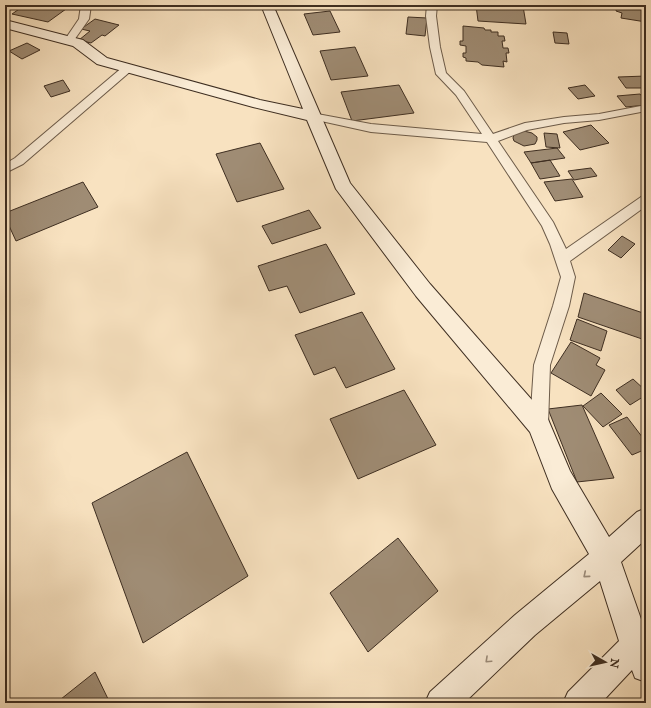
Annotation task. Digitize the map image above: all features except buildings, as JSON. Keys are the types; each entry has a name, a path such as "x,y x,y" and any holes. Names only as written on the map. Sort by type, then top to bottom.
{"street":[{"path":"69,41 79,29 88,12 86,5"},
{"path":"267,5 342,185 423,290 539,425 561,480 606,558 642,649 579,703"},
{"path":"432,5 431,16 435,47 441,74 460,92 548,225 568,277 562,306 542,365 539,425"},
{"path":"5,24 78,43 102,61 258,104 371,128 491,139 525,127 646,108"},
{"path":"5,169 19,161 128,68"},
{"path":"562,259 646,200"},
{"path":"441,703 525,625 606,558 646,521"}]}
